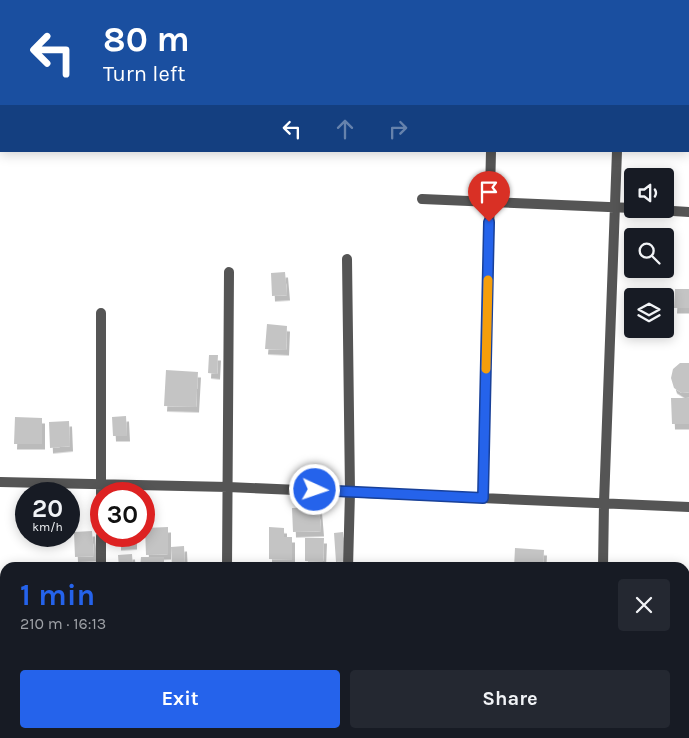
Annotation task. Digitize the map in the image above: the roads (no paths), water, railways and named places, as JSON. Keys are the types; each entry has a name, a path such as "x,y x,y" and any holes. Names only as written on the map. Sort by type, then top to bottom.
{"street":[{"path":"483,498 491,152"},
{"path":"603,562 616,152"},
{"path":"422,199 624,208"},
{"path":"674,211 689,212"},
{"path":"347,259 350,492 348,562"},
{"path":"227,562 229,272"},
{"path":"101,313 102,482"},
{"path":"0,482 90,488"},
{"path":"155,488 228,486 689,507"},
{"path":"101,547 101,562"}]}
